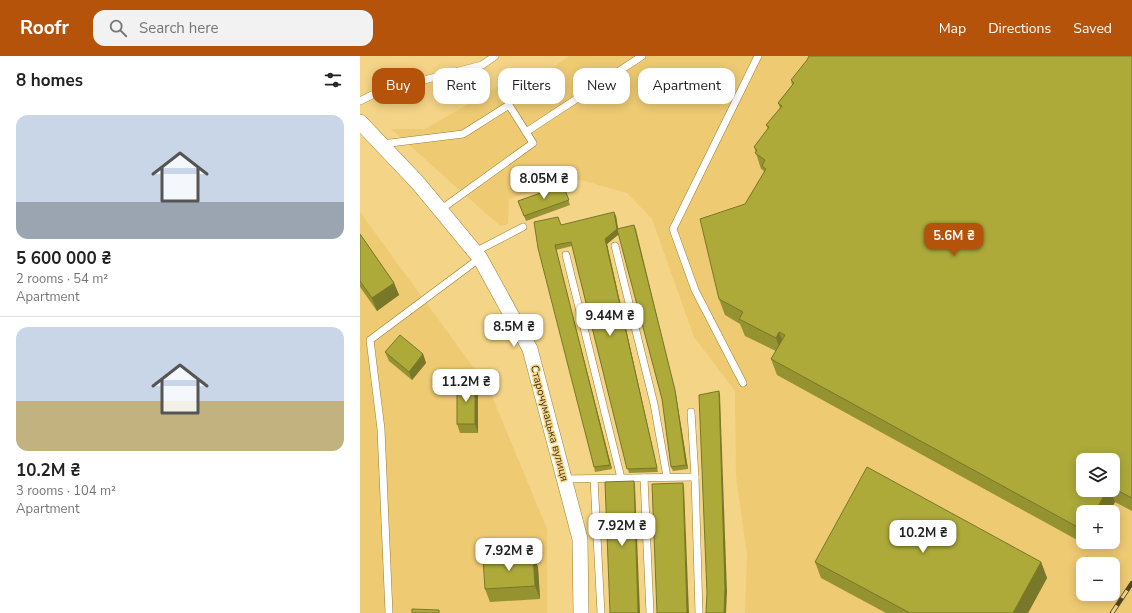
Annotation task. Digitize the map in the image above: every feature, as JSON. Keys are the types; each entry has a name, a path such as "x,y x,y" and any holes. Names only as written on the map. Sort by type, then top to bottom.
{"street":[{"name":"Старочумацька вулиця","path":"360,122 418,183 477,255 530,349 580,539 581,613"}],"lane":[{"path":"360,101 378,92 482,65 495,56"},
{"path":"526,132 642,56"},
{"path":"743,383 695,290 673,229 758,56"},
{"path":"382,144 463,134 508,105 532,143 440,210"},
{"path":"389,613 381,429 370,340 477,255 522,226"},
{"path":"615,246 654,404 667,477"},
{"path":"566,255 621,478"},
{"path":"691,412 695,477 699,613"},
{"path":"564,479 695,477"},
{"path":"644,478 650,613"},
{"path":"594,479 601,613"}],"shaded area":[{"path":"569,56 1132,56 1132,613 745,613 747,554 736,476 735,391 694,337 652,219 627,193 581,180 567,179 509,199 508,224 500,226 391,129 425,129 468,104 490,104 490,91 498,87 498,104 565,104 565,68 552,68"},
{"path":"360,212 489,389 547,529 547,613 360,613"}],"building":[{"path":"809,56 1132,56 1132,498 1120,492 1120,453 1076,453 1076,497 1103,497 1099,505 1076,505 1076,526 771,359 785,335 779,332 776,338 739,319 743,312 719,299 700,219 745,204 766,169 762,166 765,160 755,153 757,150 754,147 769,127 766,125 782,106 778,103 794,83 791,80"},
{"path":"563,185 569,200 524,216 518,201"},
{"path":"614,212 617,229 605,239 657,468 627,469 571,242 555,245 610,465 594,467 538,248 534,222 558,217 561,225"},
{"path":"634,225 675,390 686,465 671,467 662,399 617,229"},
{"path":"360,234 394,283 372,298 360,281"},
{"path":"400,335 423,354 409,372 385,352"},
{"path":"457,382 475,382 475,424 457,424"},
{"path":"719,391 725,588 724,613 706,613 707,593 699,395"},
{"path":"867,467 1041,562 1013,613 910,613 815,562"},
{"path":"634,481 638,613 610,613 605,482"},
{"path":"683,483 687,613 657,613 652,484"},
{"path":"533,555 535,586 485,589 483,558"},
{"path":"412,609 439,610 439,613 412,613"}],"railway":[{"path":"1112,613 1132,583"}]}
